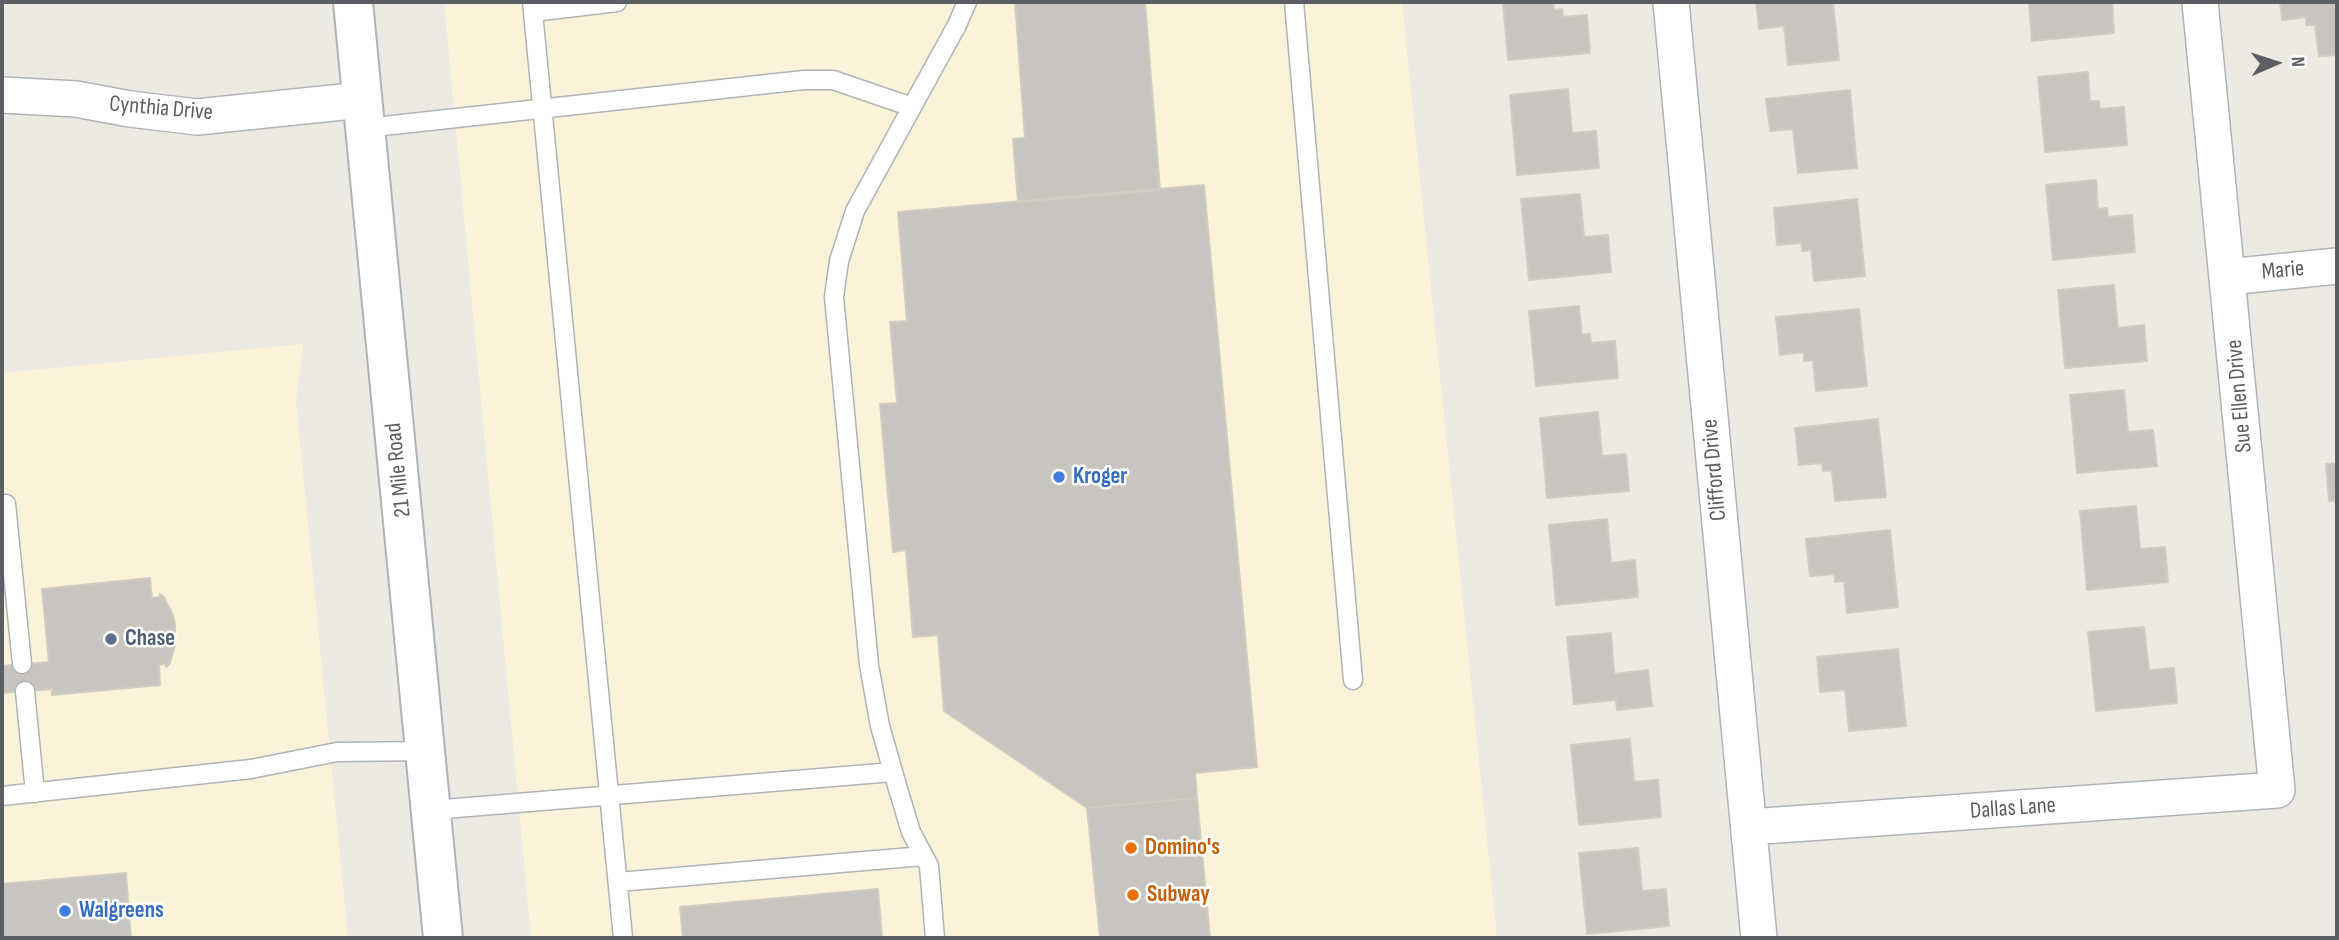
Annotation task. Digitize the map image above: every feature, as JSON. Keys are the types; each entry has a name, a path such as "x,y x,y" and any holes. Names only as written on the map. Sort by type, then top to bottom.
{"street":[{"name":"21 Mile Road","path":"353,2 443,938"},
{"name":"Clifford Drive","path":"1671,2 1759,938"},
{"name":"Sue Ellen Drive","path":"2200,2 2277,790"},
{"name":"Cynthia Drive","path":"2,95 76,99 197,117 363,114"},
{"name":"Marie","path":"2228,277 2337,266"},
{"name":"Dallas Lane","path":"1749,827 2277,790"}],"lane":[{"path":"617,2 533,7 623,938"},
{"path":"935,938 929,866 911,832 893,772 880,726 869,665 834,297 839,261 855,211 967,2"},
{"path":"1294,2 1353,680"},
{"path":"363,114 543,108 804,80 833,80 912,107"},
{"path":"6,504 22,664"},
{"path":"25,691 35,793"},
{"path":"2,796 251,769 337,752 426,751"},
{"path":"432,810 893,772"},
{"path":"618,883 923,856"}],"shaded area":[{"path":"444,2 1402,2 1497,938 531,938"},
{"path":"303,344 296,400 348,938 2,938 2,373"}],"building":[{"path":"1015,2 1145,2 1160,190 1018,202 1013,139 1025,138"},
{"path":"1503,2 1553,2 1554,10 1562,9 1563,17 1587,15 1590,53 1508,60"},
{"path":"1756,2 1833,2 1839,60 1788,65 1784,26 1759,29"},
{"path":"2029,2 2112,2 2114,33 2032,41"},
{"path":"2280,2 2337,2 2337,55 2319,56 2315,25 2306,25 2306,17 2282,20"},
{"path":"2088,72 2090,101 2099,101 2100,109 2124,107 2127,145 2045,152 2038,77"},
{"path":"1568,89 1572,133 1596,131 1599,168 1517,175 1510,95"},
{"path":"1850,90 1857,168 1798,173 1793,129 1770,131 1766,99"},
{"path":"2096,180 2098,209 2107,208 2108,217 2132,215 2135,252 2053,260 2046,185"},
{"name":"Kroger","path":"1204,185 1257,767 1195,773 1197,798 1087,808 944,711 938,635 913,637 906,550 893,552 880,404 897,403 890,322 907,321 898,212"},
{"path":"1580,194 1584,237 1608,235 1611,272 1529,280 1521,199"},
{"path":"1857,199 1865,276 1814,281 1811,250 1802,251 1801,243 1777,245 1774,208"},
{"path":"2114,285 2118,328 2144,325 2147,361 2065,368 2058,290"},
{"path":"1579,306 1582,335 1590,334 1591,343 1615,341 1618,378 1536,386 1529,311"},
{"path":"1859,309 1867,386 1816,391 1813,360 1804,361 1804,352 1780,355 1776,317"},
{"path":"2124,390 2128,432 2153,430 2157,466 2077,473 2070,395"},
{"path":"1598,412 1602,456 1626,454 1629,491 1547,498 1540,418"},
{"path":"1878,419 1886,497 1835,501 1832,470 1823,471 1822,463 1799,465 1795,428"},
{"path":"2337,463 2337,501 2329,501 2326,464"},
{"path":"2136,506 2140,549 2165,547 2168,582 2087,590 2080,511"},
{"path":"1607,519 1611,563 1635,560 1638,597 1556,605 1549,525"},
{"path":"1890,530 1898,607 1847,613 1844,581 1835,582 1834,574 1810,576 1806,539"},
{"name":"Chase","path":"150,578 152,598 160,597 160,594 164,597 175,626 175,645 170,663 166,667 166,664 159,665 160,685 52,695 52,689 2,693 2,666 49,662 42,589"},
{"path":"2144,627 2149,670 2174,668 2177,703 2096,711 2088,632"},
{"path":"1611,633 1614,674 1648,670 1652,706 1617,710 1616,700 1574,704 1567,637"},
{"path":"1898,649 1906,726 1849,731 1845,690 1820,692 1817,657"},
{"path":"1630,739 1634,782 1658,780 1661,817 1579,825 1571,745"},
{"path":"1197,798 1210,938 1100,938 1087,808"},
{"path":"1638,848 1642,891 1666,889 1669,926 1587,934 1579,853"},
{"name":"Walgreens","path":"126,873 131,938 2,938 2,884"},
{"path":"878,889 882,938 683,938 680,907"}],"place":[{"name":"Kroger","path":"1059,477"},
{"name":"Chase","path":"111,639"},
{"name":"Domino's","path":"1131,848"},
{"name":"Subway","path":"1133,895"},
{"name":"Walgreens","path":"65,911"}]}
